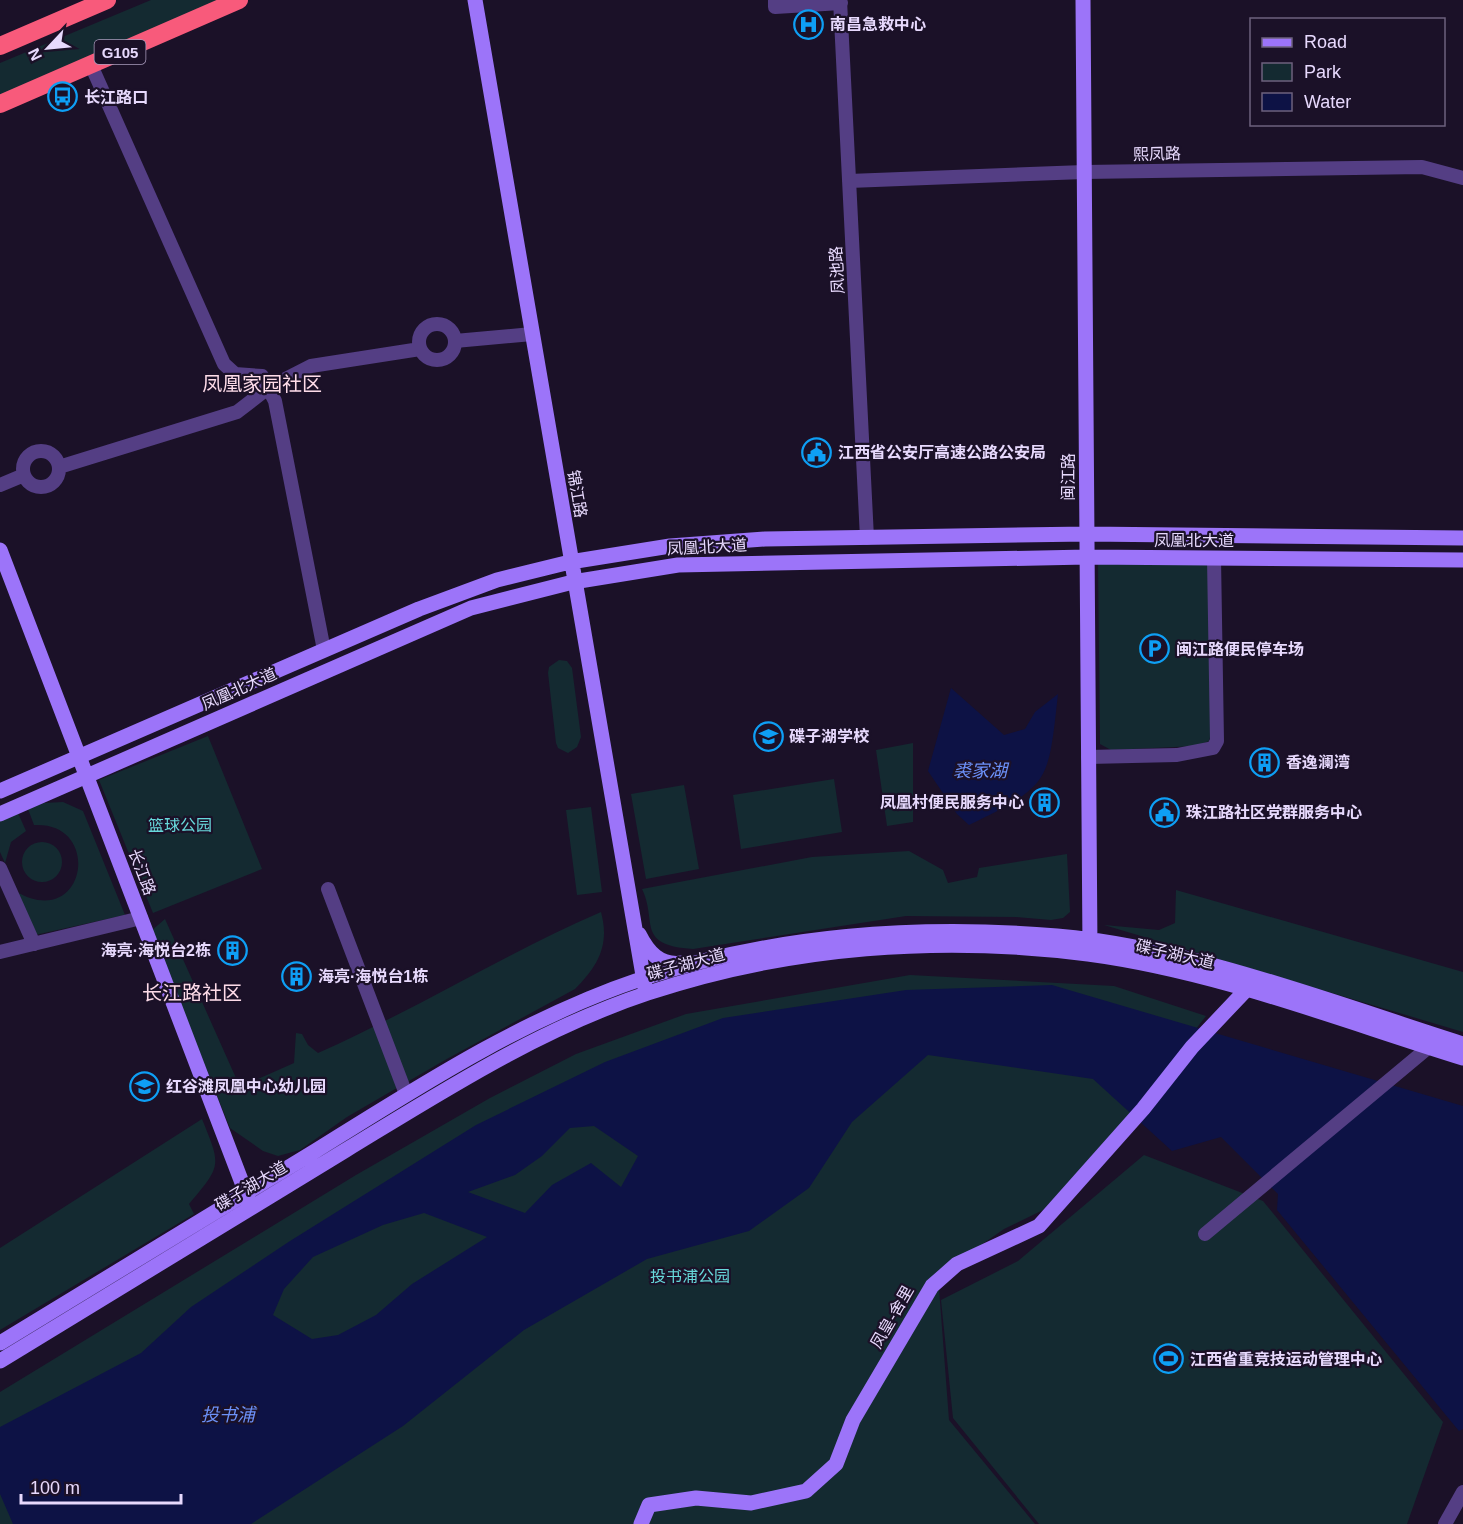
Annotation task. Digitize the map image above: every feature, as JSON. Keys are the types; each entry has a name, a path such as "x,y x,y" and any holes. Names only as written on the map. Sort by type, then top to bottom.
{"highway":[{"path":"0,46 107,0"},
{"name":"G105","path":"0,105 239,0"}],"main road":[{"name":"锦江路","path":"476,0 573,582 645,986"},
{"name":"闽江路","path":"1083,0 1090,948"},
{"name":"凤凰北大道","path":"0,791 419,609 497,580 570,562 670,546 765,539 1087,534 1463,538"},
{"name":"长江路","path":"0,550 249,1200"},
{"name":"凤凰北大道","path":"0,814 471,608 573,582 678,565 1087,557 1463,560"},
{"path":"633,919 651,954 665,963 675,964 720,958"},
{"name":"碟子湖大道","path":"0,1343 499,1057 645,986 720,958 812,940 933,930 1059,936 1090,948 1246,990 1463,1058"},
{"name":"碟子湖大道","path":"0,1361 470,1055 570,1006 645,986 696,978 782,958 893,945 1135,948 1226,970 1463,1044"},
{"name":"凤皇-舍里","path":"641,1524 649,1505 696,1498 751,1503 806,1491 836,1464 853,1420 932,1286 957,1264 1039,1226 1143,1109 1191,1047 1246,990"}],"street":[{"path":"775,0 775,7 841,2"},
{"name":"凤池路","path":"841,2 867,538"},
{"path":"91,65 224,364 235,374 262,376 274,401 324,650"},
{"name":"熙凤路","path":"849,181 1084,172 1422,167 1463,178"},
{"path":"433,325 445,326 455,341 449,356 438,361 428,358 420,349 419,343 423,331 433,325"},
{"path":"455,341 532,334"},
{"path":"59,467 237,412 268,388 311,366 420,349"},
{"path":"37,451 49,452 59,467 56,478 42,487 31,484 24,475 26,457 37,451"},
{"path":"0,485 24,475"},
{"path":"1088,757 1177,755 1213,748 1217,741 1214,558"},
{"path":"0,868 34,944"},
{"path":"328,889 406,1095"},
{"path":"0,952 141,918"},
{"path":"1205,1234 1429,1047"},
{"path":"1445,1524 1463,1492"}],"green space":[{"path":"151,0 223,0 0,97 0,63"},
{"name":"闽江路便民停车场","path":"1098,563 1209,564 1211,734 1209,741 1196,746 1111,750 1100,744"},
{"path":"559,660 567,661 572,668 581,737 577,747 568,753 558,748 556,743 548,673 549,667"},
{"name":"篮球公园","path":"208,736 262,869 153,913 99,780"},
{"path":"913,743 913,822 887,826 876,750"},
{"path":"834,779 842,832 741,849 733,795"},
{"path":"684,785 699,869 646,879 631,794"},
{"path":"63,802 83,811 125,915 35,935 15,891 39,900 58,898 71,888 77,872 77,855 71,840 56,828 34,825 28,809 44,803"},
{"path":"591,807 602,892 577,895 566,810"},
{"path":"18,813 26,831 11,842 5,863 0,852 0,820"},
{"path":"42,842 56,848 62,862 56,876 42,882 28,876 22,862 28,848"},
{"path":"909,851 943,870 948,883 977,877 979,868 1067,854 1070,912 1063,918 1051,920 1015,917 906,916 693,949 675,947 663,943 656,937 652,930 642,889 812,857"},
{"path":"1176,890 1463,972 1463,1032 1104,925 1159,930 1175,923"},
{"path":"601,912 604,935 600,954 590,972 575,989 347,1117 300,1150 278,1156 263,1151 230,1128 151,931 165,919 240,1087 294,1063 296,1033 302,1034 308,1045 318,1053"},
{"name":"投书浦公园","path":"910,975 1114,986 1206,1016 1122,1124 1043,1210 1004,1229 938,1275 949,1420 1035,1524 0,1524 0,1392 356,1175 490,1098 576,1054 686,1014"},
{"path":"202,1119 213,1147 215,1164 208,1181 189,1204 194,1214 0,1330 0,1248"},
{"name":"江西省重竞技运动管理中心","path":"1144,1155 1263,1201 1443,1422 1407,1524 1039,1524 953,1418 941,1300 1018,1261"}],"water":[{"name":"裘家湖","path":"951,688 1004,735 1025,729 1035,712 1058,694 1051,746 1047,764 1040,778 1031,789 1016,800 969,825 957,814 928,771"},
{"name":"投书浦","path":"1052,985 1463,1106 1463,1429 1459,1431 1277,1210 1278,1194 1221,1137 1172,1151 1093,1079 928,1055 852,1122 809,1188 749,1231 647,1259 524,1330 403,1426 251,1524 13,1524 0,1494 0,1427 141,1353 191,1307 290,1241 476,1125 605,1062 723,1018 906,990","holes":["594,1126 638,1156 621,1187 591,1163 552,1185 525,1213 468,1192 515,1175 542,1156 570,1128","424,1213 487,1237 412,1284 376,1315 338,1335 312,1339 273,1315 284,1289 313,1257 383,1225"]}],"place":[{"name":"南昌急救中心","path":"809,24"},
{"name":"长江路口","path":"63,97"},
{"name":"江西省公安厅高速公路公安局","path":"817,452"},
{"name":"闽江路便民停车场","path":"1155,649"},
{"name":"碟子湖学校","path":"768,736"},
{"name":"香逸澜湾","path":"1265,762"},
{"name":"凤凰村便民服务中心","path":"1045,802"},
{"name":"珠江路社区党群服务中心","path":"1165,812"},
{"name":"海亮·海悦台2栋","path":"232,950"},
{"name":"海亮·海悦台1栋","path":"297,976"},
{"name":"红谷滩凤凰中心幼儿园","path":"145,1086"},
{"name":"江西省重竞技运动管理中心","path":"1169,1359"}],"district":[{"name":"凤凰家园社区","path":"262,384"},
{"name":"长江路社区","path":"192,993"}]}
